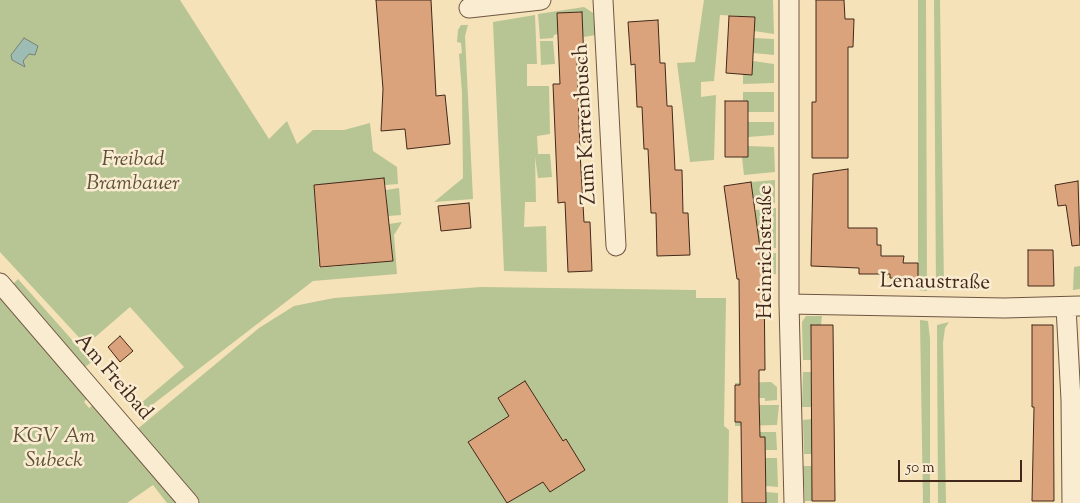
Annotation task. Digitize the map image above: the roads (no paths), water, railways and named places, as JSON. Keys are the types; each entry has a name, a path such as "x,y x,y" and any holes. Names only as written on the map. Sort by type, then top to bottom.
{"street":[{"path":"469,8 541,0"},
{"name":"Zum Karrenbusch","path":"603,0 616,246"},
{"name":"Heinrichstraße","path":"789,0 789,304 794,503"},
{"name":"Am Freibad","path":"0,283 189,503"},
{"name":"Lenaustraße","path":"789,304 1073,307"},
{"path":"1072,503 1071,400 1073,307"}],"water":[{"path":"24,38 38,46 35,55 29,54 23,61 25,67 12,60 11,55"}],"park label":[{"name":"Freibad Brambauer","path":"133,173"},
{"name":"KGV Am Subeck","path":"54,450"}]}
